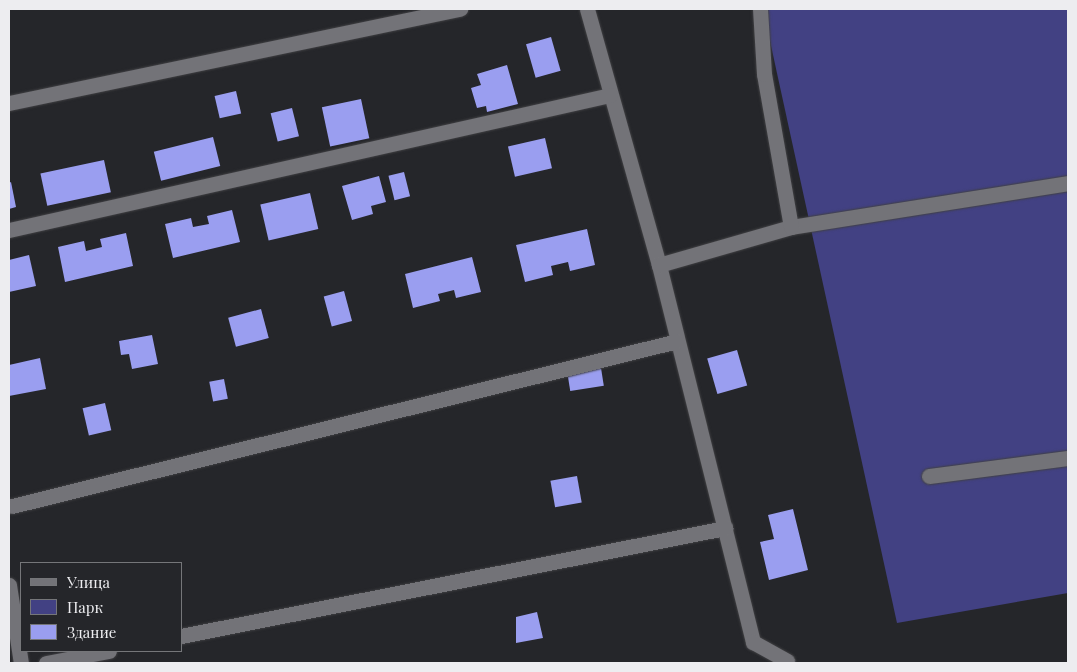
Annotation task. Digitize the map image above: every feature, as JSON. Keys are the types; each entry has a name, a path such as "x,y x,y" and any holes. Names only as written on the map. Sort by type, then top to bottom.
{"street":[{"path":"9,103 460,9"},
{"path":"587,9 659,265 753,642 787,661"},
{"path":"760,9 764,74 791,227"},
{"path":"9,230 610,95"},
{"path":"659,265 791,227 1068,184"},
{"path":"10,504 677,341"},
{"path":"929,476 1068,458"},
{"path":"182,636 725,528"},
{"path":"9,585 21,663"},
{"path":"46,663 104,652"}],"green space":[{"path":"763,9 1068,9 1068,593 897,623"}],"building":[{"path":"551,37 561,71 536,78 526,44"},
{"path":"507,65 518,104 487,112 486,106 477,108 471,88 481,85 477,74"},
{"path":"236,91 241,113 220,118 215,96"},
{"path":"361,99 369,138 330,146 322,107"},
{"path":"292,108 299,136 278,141 271,113"},
{"path":"213,137 220,166 161,181 154,152"},
{"path":"545,138 552,168 515,177 508,147"},
{"path":"104,160 111,192 47,206 40,174"},
{"path":"404,172 410,196 395,200 388,176"},
{"path":"379,176 386,202 371,206 373,214 352,220 342,186"},
{"path":"11,182 16,207 9,209 9,183"},
{"path":"310,193 318,229 269,241 260,204"},
{"path":"232,210 240,242 173,258 165,224 191,218 193,227 209,224 207,216"},
{"path":"587,229 595,265 570,271 568,262 551,266 553,275 525,282 516,245"},
{"path":"126,233 133,266 65,282 58,247 84,241 86,251 102,247 100,239"},
{"path":"29,255 36,286 9,292 9,260"},
{"path":"472,257 481,292 456,298 454,290 438,294 440,301 413,308 405,274"},
{"path":"344,291 352,321 332,326 324,296"},
{"path":"261,309 269,338 236,347 228,318"},
{"path":"152,335 158,364 132,369 129,354 121,355 119,341"},
{"path":"737,350 747,386 717,394 707,359"},
{"path":"40,358 46,389 9,396 9,365"},
{"path":"601,368 604,386 570,391 567,373"},
{"path":"224,379 228,399 213,401 209,382"},
{"path":"105,403 111,430 89,435 83,408"},
{"path":"577,476 582,503 555,507 550,481"},
{"path":"793,509 808,570 769,580 760,542 774,539 768,515"},
{"path":"537,612 543,638 516,643 516,617"}]}
